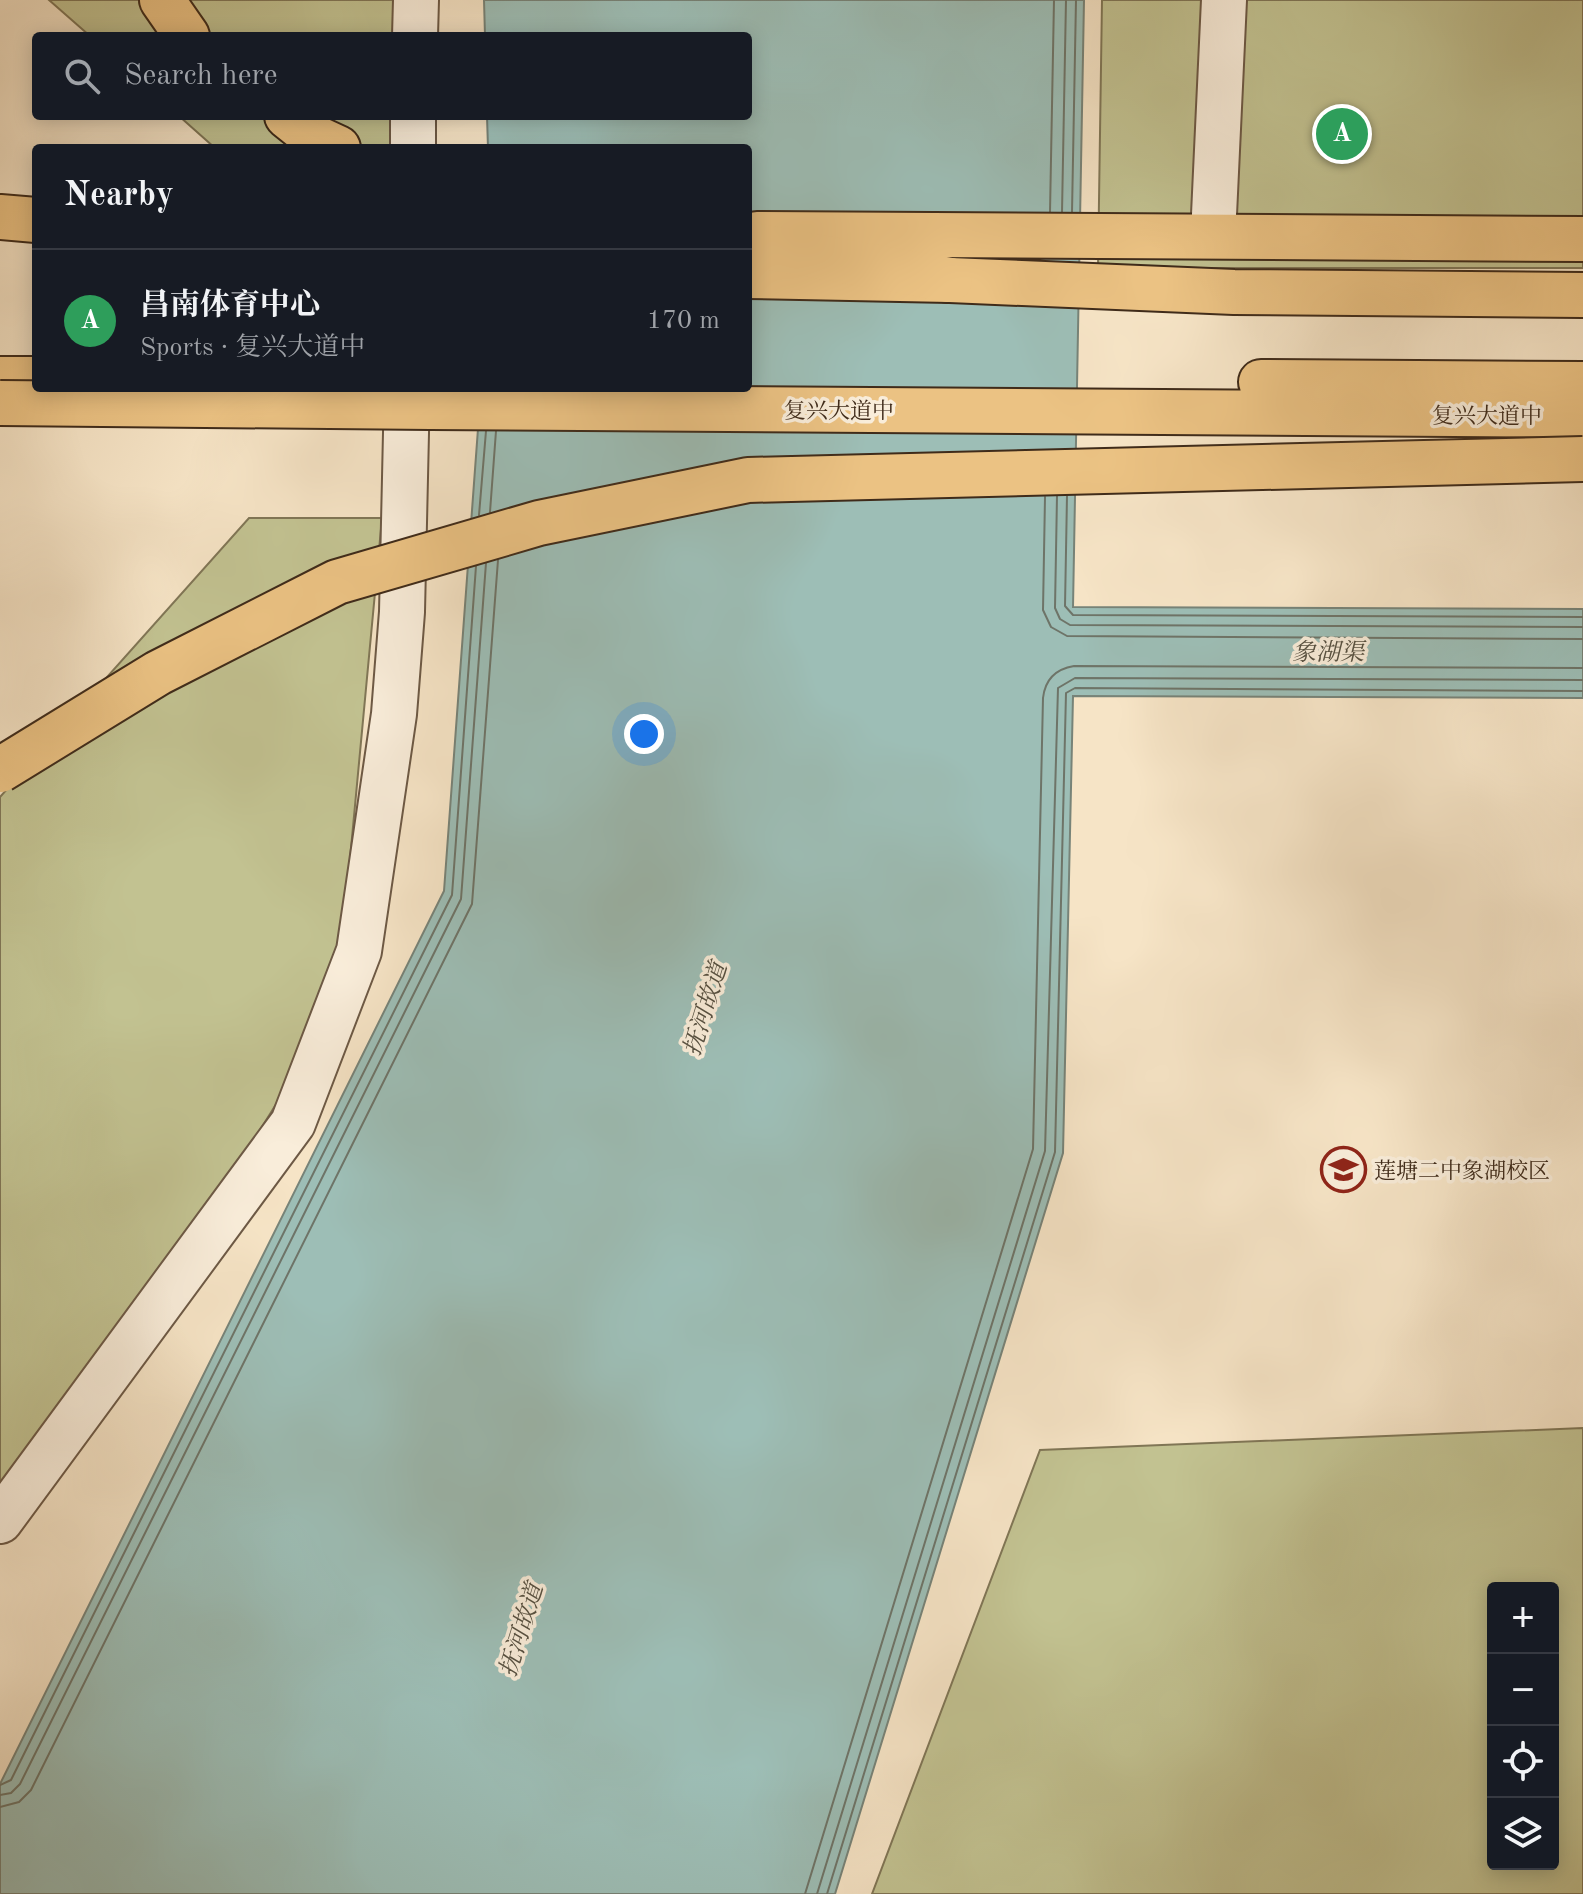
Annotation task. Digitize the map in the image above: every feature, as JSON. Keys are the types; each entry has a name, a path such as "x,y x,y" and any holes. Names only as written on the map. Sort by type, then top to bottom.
{"main road":[{"path":"162,0 184,32"},
{"path":"292,120 312,136 329,144"},
{"path":"0,217 32,220"},
{"path":"752,234 1583,239"},
{"path":"0,242 32,244"},
{"path":"752,245 950,280"},
{"path":"752,276 950,280 1234,292 1583,295"},
{"path":"0,379 32,379"},
{"path":"752,380 1583,384"},
{"name":"复兴大道中","path":"0,403 1583,415"},
{"path":"0,770 158,673 337,582 539,523 748,480 1583,459"},
{"path":"0,786 49,740"}],"street":[{"path":"415,32 416,0"},
{"path":"1213,236 1224,0"},
{"path":"413,120 413,144"},
{"path":"0,1521 293,1123 359,951 394,714 402,612 407,392"}],"green space":[{"path":"49,0 406,0 406,32 85,32"},
{"path":"1102,0 1583,0 1583,268 1098,268"},
{"path":"184,120 406,120 406,144 210,144"},
{"path":"249,518 382,518 336,1008 121,1353 0,1500 0,797"},
{"path":"1583,1428 1583,1894 872,1894 1040,1450"}],"water":[{"path":"484,0 1084,0 1073,607 1583,609 1583,698 1073,696 1063,1153 835,1894 0,1894 0,1784 444,891 481,392 752,392 752,144 488,144 487,120 752,120 752,32 485,32"}],"place":[{"name":"昌南体育中心","path":"1342,134"},
{"name":"莲塘二中象湖校区","path":"1343,1170"}],"water label":[{"name":"象湖渠","path":"1328,652"},
{"name":"抚河故道","path":"705,1009"},
{"name":"抚河故道","path":"521,1630"}]}
